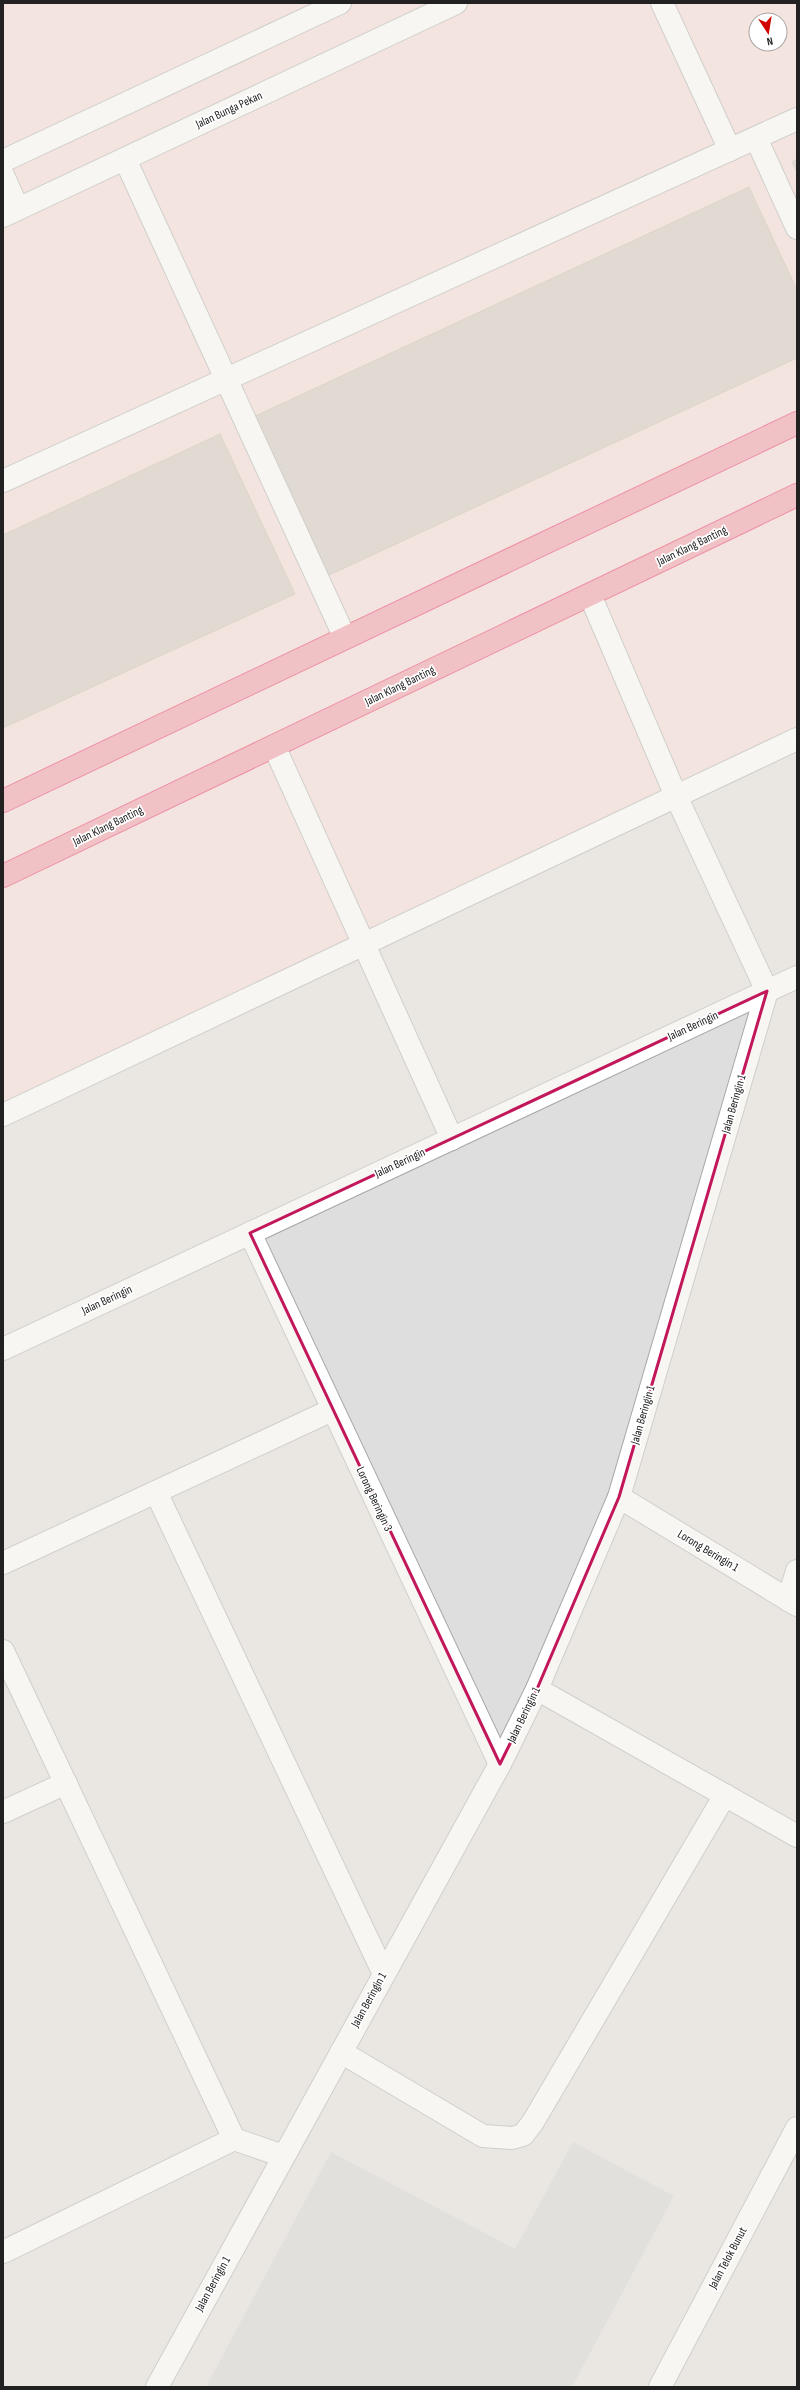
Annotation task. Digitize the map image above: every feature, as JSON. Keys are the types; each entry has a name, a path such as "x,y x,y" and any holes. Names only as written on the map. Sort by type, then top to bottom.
{"highway":[{"path":"4,799 797,423"},
{"name":"Jalan Klang Banting","path":"3,876 797,495"}],"street":[{"path":"3,161 340,3"},
{"name":"Jalan Bunga Pekan","path":"10,213 456,3"},
{"path":"662,3 730,150"},
{"path":"3,481 797,119"},
{"path":"756,138 797,228"},
{"path":"125,159 345,638"},
{"path":"3,175 10,213"},
{"path":"590,595 676,796 768,991"},
{"path":"3,1115 797,739"},
{"path":"274,746 452,1139"},
{"name":"Jalan Beringin","path":"3,1349 797,977"},
{"name":"Jalan Beringin 1","path":"156,2387 500,1764 537,1689 619,1497 768,991"},
{"name":"Lorong Beringin 3","path":"250,1234 500,1764"},
{"path":"3,1564 332,1410"},
{"path":"156,1492 384,1974"},
{"name":"Lorong Beringin 1","path":"619,1497 793,1602"},
{"path":"793,1602 797,1571"},
{"path":"3,1651 234,2139"},
{"path":"537,1689 797,1836"},
{"path":"3,1812 66,1783"},
{"path":"341,2052 483,2136 512,2138 523,2135 533,2122 725,1795"},
{"name":"Jalan Telok Bunut","path":"660,2387 797,2128"},
{"path":"3,2252 234,2139 283,2156"}],"highlighted area":[{"path":"767,991 619,1497 537,1689 500,1764 250,1233"}],"shaded area":[{"path":"3,3 797,3 797,2387 3,2387"},
{"path":"3,3 797,3 797,744 3,1116"},
{"path":"573,2142 674,2196 572,2387 206,2387 331,2152 515,2249"}],"building":[{"path":"797,159 797,172 792,162"},
{"path":"749,187 797,290 797,358 325,577 251,418"},
{"path":"220,434 295,594 3,728 3,535"}]}
